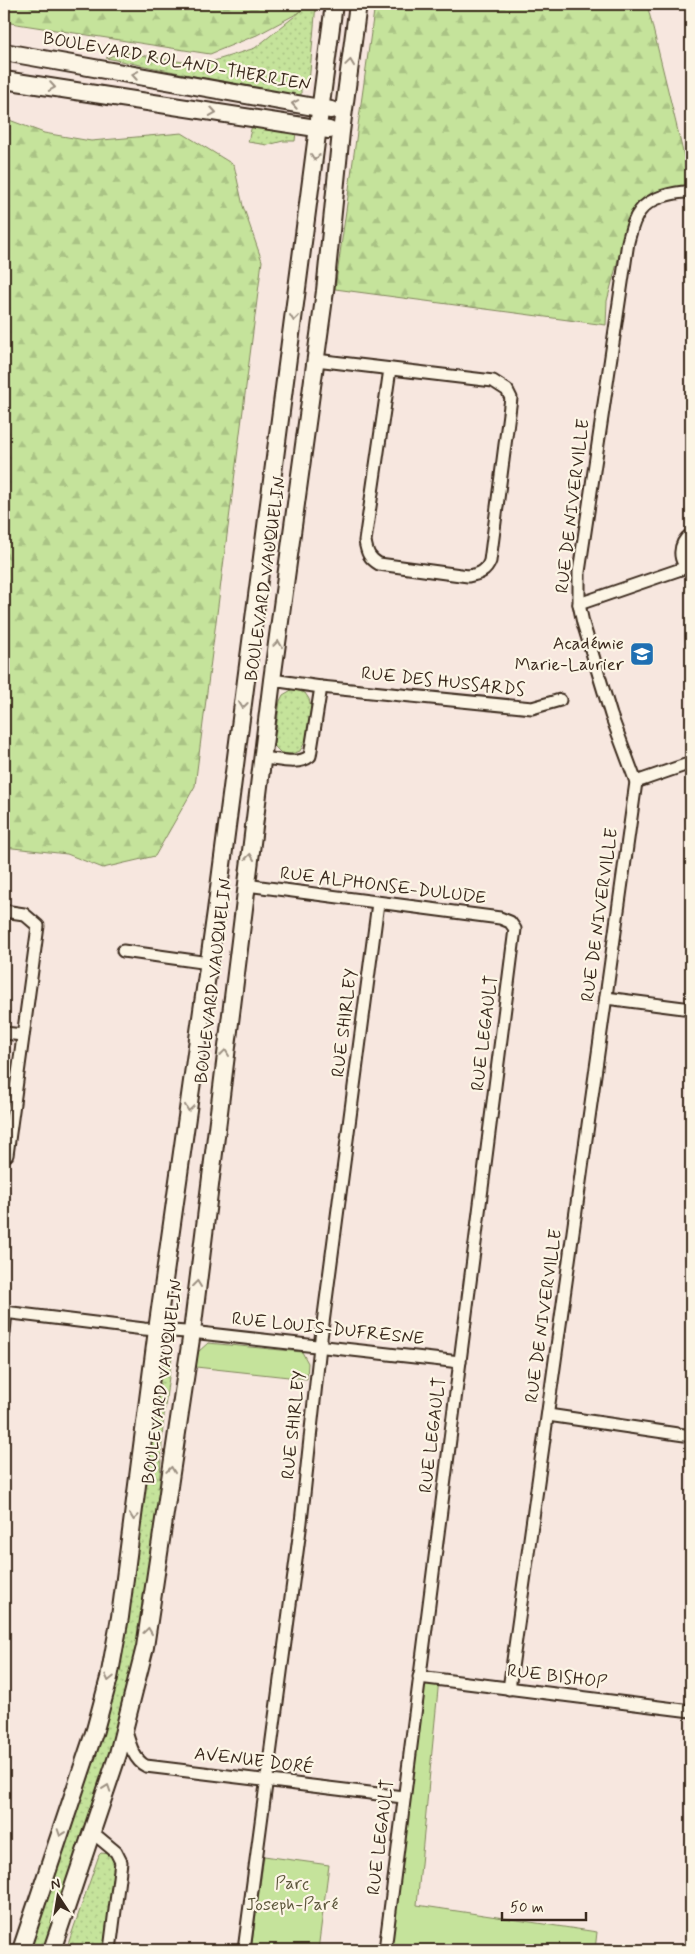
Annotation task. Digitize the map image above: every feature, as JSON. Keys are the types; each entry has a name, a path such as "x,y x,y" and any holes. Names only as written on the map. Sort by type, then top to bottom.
{"street":[{"name":"BOULEVARD VAUQUELIN","path":"21,1950 85,1764 109,1678 127,1573 157,1330 209,963 334,4"},
{"name":"BOULEVARD VAUQUELIN","path":"52,1950 125,1728 145,1647 192,1332 272,680 325,291 341,132 358,4"},
{"name":"BOULEVARD ROLAND-THERRIEN","path":"4,52 344,111"},
{"path":"4,80 341,132"},
{"name":"RUE DE NIVERVILLE","path":"509,1689 636,782 612,715 579,604 578,572 628,242 634,221 641,210 652,202 665,196 691,192"},
{"path":"316,360 493,381 507,390 511,398 490,561 488,568 478,575 468,576 379,564 370,559 367,552 365,541 390,369"},
{"path":"579,604 689,568 682,560 680,553 686,538 691,534"},
{"name":"RUE DES HUSSARDS","path":"272,680 321,687 532,708 560,700"},
{"path":"263,758 297,761 306,760 310,756 321,687"},
{"path":"636,782 691,763"},
{"name":"RUE ALPHONSE-DULUDE","path":"246,885 500,918 506,919 513,925"},
{"name":"RUE SHIRLEY","path":"244,1950 301,1522 320,1346 378,903"},
{"path":"4,911 24,914 38,926 7,1155 4,1154"},
{"name":"RUE LEGAULT","path":"385,1950 403,1797 516,934 513,925"},
{"name":"BOULEVARD VAUQUELIN","path":"123,951 209,963"},
{"path":"606,998 691,1009"},
{"path":"4,1032 24,1035"},
{"path":"4,1333 5,1312"},
{"name":"RUE LOUIS-DUFRESNE","path":"5,1312 460,1362"},
{"path":"548,1414 691,1436"},
{"name":"RUE BISHOP","path":"419,1677 691,1711"},
{"name":"AVENUE DORÉ","path":"125,1728 136,1758 146,1766 403,1797"},
{"path":"92,1832 116,1852 121,1862 110,1950"}],"green space":[{"path":"4,4 301,4 300,12 257,35 210,54 4,22"},
{"path":"300,4 316,4 309,83 301,82 301,95 297,97 106,58 123,52 201,65 255,48 300,12"},
{"path":"375,4 615,4 648,8 691,185 631,211 607,301 606,325 335,289"},
{"path":"4,118 44,133 91,141 182,133 234,165 243,206 262,261 195,786 155,856 103,868 67,854 4,847"},
{"path":"252,125 296,132 295,141 283,141 268,145 248,142"},
{"path":"293,689 305,693 309,699 311,707 306,740 300,751 292,754 281,753 274,743 280,701 283,695"},
{"path":"208,1343 302,1352 308,1363 307,1379 196,1367 198,1352"},
{"path":"162,1355 172,1356 163,1421 153,1552 141,1634 135,1661 105,1771 44,1950 28,1950 129,1609"},
{"path":"419,1677 439,1679 417,1905 597,1932 595,1950 388,1950"},
{"path":"101,1853 110,1854 114,1859 115,1866 103,1950 66,1950 99,1855"},
{"name":"Parc Joseph-Paré","path":"264,1856 329,1865 318,1950 251,1950"}],"place":[{"name":"Académie Marie-Laurier","path":"642,654"}]}
